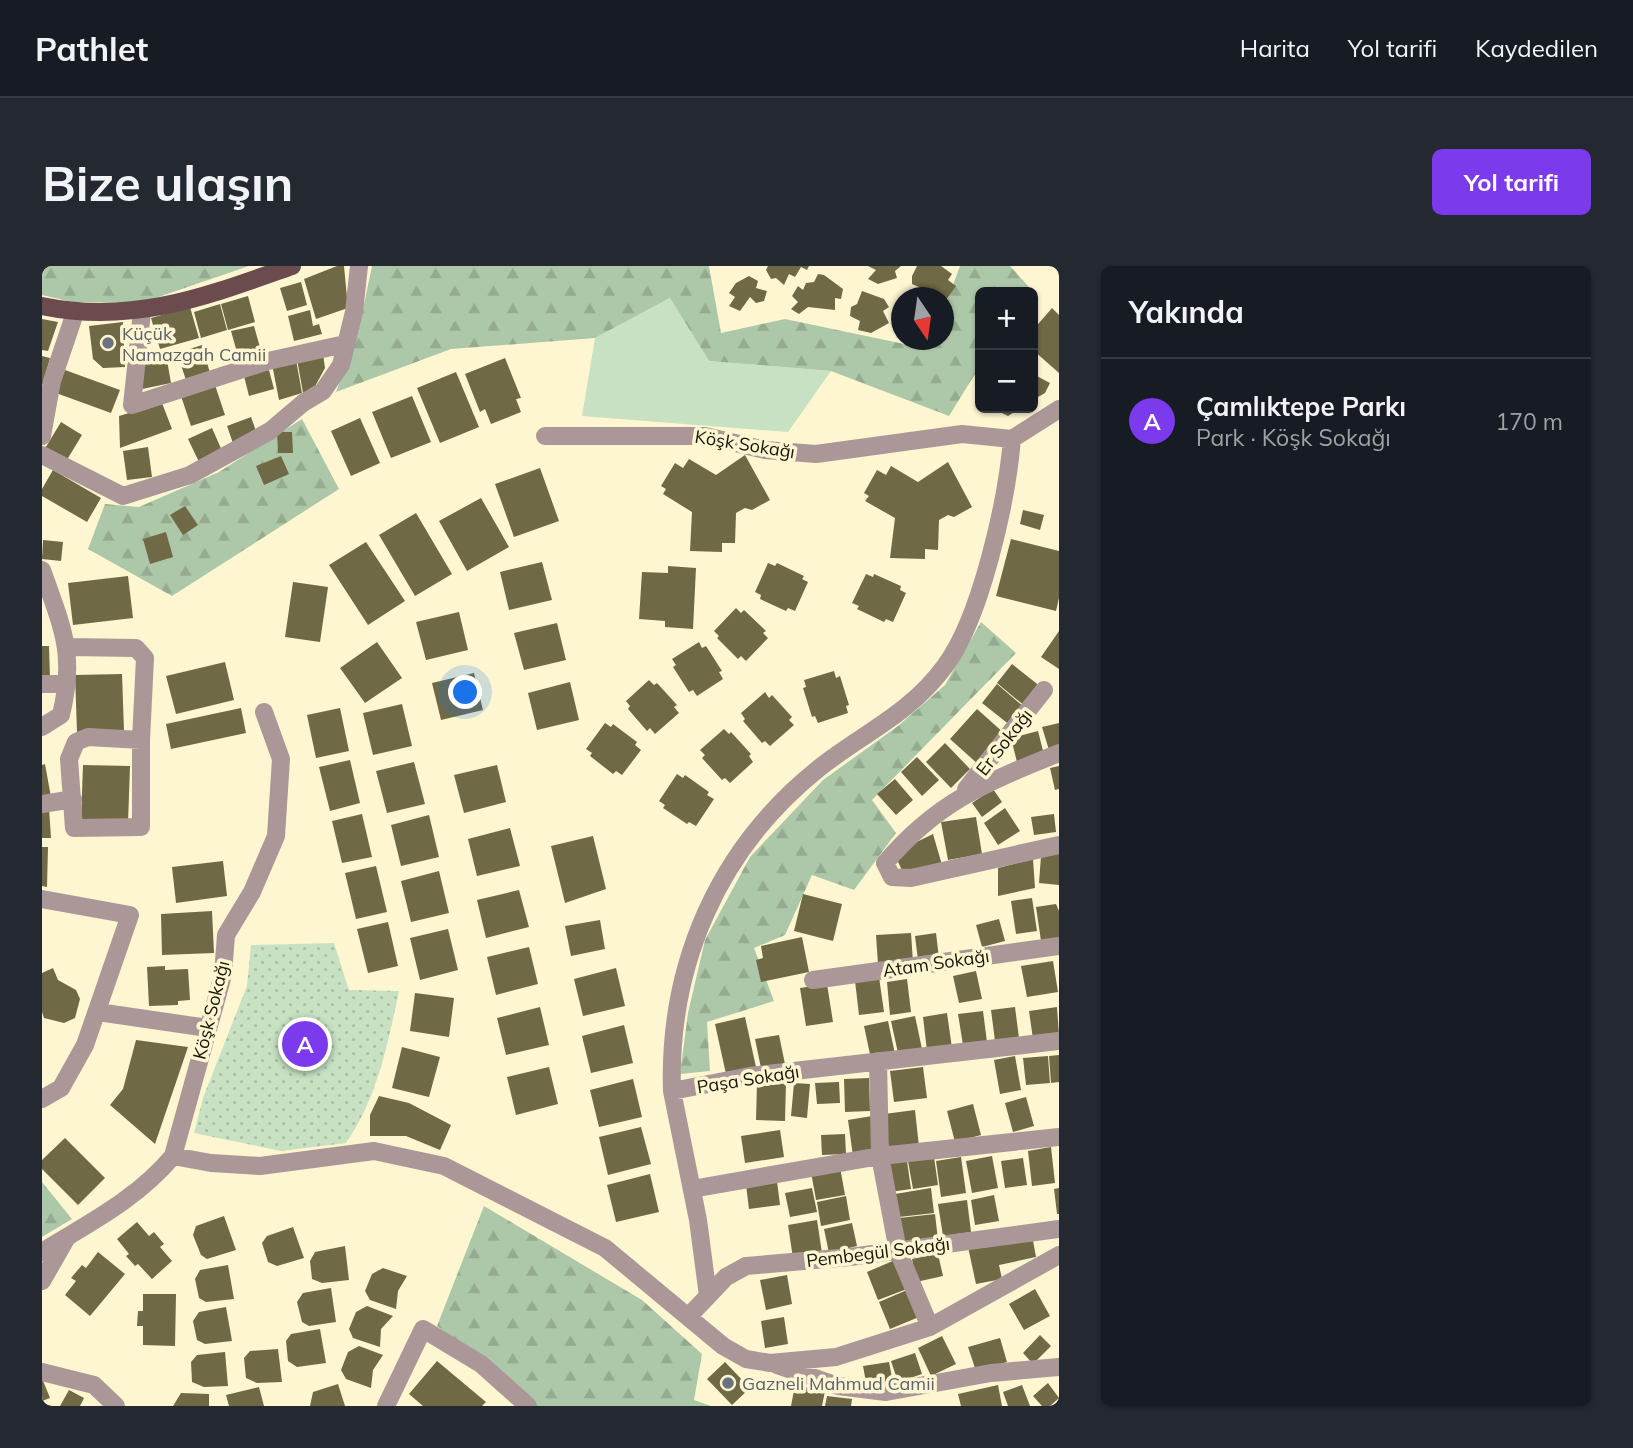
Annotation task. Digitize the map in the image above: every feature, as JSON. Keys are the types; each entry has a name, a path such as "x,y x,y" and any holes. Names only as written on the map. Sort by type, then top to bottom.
{"main road":[{"path":"42,306 75,313 142,312 292,266"}],"street":[{"path":"42,455 123,496 190,475 270,431 303,403 323,391 341,365 354,313 359,266"},
{"path":"142,312 132,405 268,361 345,344"},
{"path":"42,436 52,381 75,313"},
{"path":"672,1091 673,1044 684,974 705,911 743,849 797,788 839,754 904,711 946,665 970,622 978,596 1009,471 1012,439 1059,409"},
{"name":"Köşk Sokağı","path":"545,436 705,436 765,450 816,454 962,434 1012,439"},
{"path":"42,570 47,596 68,648 67,684 61,715 42,727"},
{"path":"68,648 136,648 145,658 141,827 74,828 69,759 76,742 88,737 141,740"},
{"path":"42,684 67,684"},
{"name":"Er Sokağı","path":"963,794 1044,690"},
{"name":"Köşk Sokağı","path":"42,1252 119,1206 156,1176 173,1156 223,975 226,935 252,892 276,836 281,759 264,712"},
{"path":"1059,753 963,794 908,836 885,863 892,877 911,878 1059,845"},
{"path":"42,804 73,799"},
{"path":"42,900 130,915 85,1045 61,1088 42,1099"},
{"name":"Atam Sokağı","path":"813,980 1059,946"},
{"path":"98,1012 208,1028"},
{"name":"Paşa Sokağı","path":"708,1296 692,1189 672,1091 750,1076 1059,1041"},
{"path":"878,1061 880,1156 898,1251 930,1327"},
{"path":"692,1189 880,1156 1059,1137"},
{"path":"173,1156 211,1163 260,1166 374,1151 444,1166 605,1248 723,1346 746,1359 771,1363 838,1386 886,1392 991,1373 1059,1367"},
{"name":"Pembegül Sokağı","path":"708,1296 726,1277 746,1266 898,1251 1059,1229"},
{"path":"42,1282 68,1236"},
{"path":"771,1363 836,1357 930,1327 1059,1255"},
{"path":"688,1317 708,1296"},
{"path":"386,1406 422,1329 481,1364 528,1406"},
{"path":"42,1372 94,1385 116,1406"}],"green space":[{"path":"42,266 249,266 141,303 72,302 42,295"},
{"path":"372,266 709,266 721,333 785,319 891,341 891,350 954,350 952,287 960,266 1010,266 1029,287 975,287 975,374 949,416 831,371 709,361 670,298 595,338 451,349 336,392 358,333"},
{"path":"670,298 709,361 831,371 788,432 582,416 595,338"},
{"path":"302,419 339,489 172,596 88,549 105,504 139,507 219,472"},
{"path":"981,622 1016,653 872,800 896,833 854,890 812,875 785,935 754,948 774,1001 707,1022 710,1071 680,1074 688,1013 705,940 750,857 823,780 898,726 945,685"},
{"path":"334,943 349,990 399,991 386,1050 373,1089 357,1126 346,1143 281,1151 194,1133 203,1098 247,986 251,945"},
{"path":"42,1182 72,1219 42,1237"},
{"path":"484,1206 642,1300 702,1354 694,1400 711,1406 537,1406 437,1326"}],"building":[{"path":"337,266 344,266 348,308 316,319 304,279"},
{"path":"768,266 809,266 807,270 801,267 795,277 789,274 784,285 776,278 771,279 766,270"},
{"path":"868,266 901,266 895,271 897,278 878,284 868,279 876,270"},
{"path":"917,266 941,266 952,274 948,280 956,286 954,289 919,287 912,284 912,276"},
{"path":"818,274 824,275 843,289 841,299 835,298 835,310 808,307 799,314 791,309 798,302 792,296 798,286 803,290 806,283 814,282"},
{"path":"749,276 758,281 756,288 767,291 764,301 756,303 750,297 740,311 729,306 735,297 729,293 736,283"},
{"path":"301,282 307,305 287,311 280,288"},
{"path":"862,291 884,299 889,307 883,311 889,323 871,333 858,330 860,321 850,316 851,307 857,304"},
{"path":"248,296 255,322 228,330 221,304"},
{"path":"220,304 227,330 201,338 194,312"},
{"path":"190,307 199,338 160,349 151,318"},
{"path":"1052,308 1059,315 1059,373 1038,354 1038,324"},
{"path":"310,310 313,326 319,324 322,334 294,341 288,316"},
{"path":"42,319 58,322 48,351 42,350"},
{"name":"Küçük Namazgah Camii","path":"123,322 125,367 103,368 93,359 89,326"},
{"path":"254,326 263,358 240,363 231,331"},
{"path":"202,345 210,373 186,380 177,353"},
{"path":"323,354 325,368 313,390 303,393 297,359"},
{"path":"42,356 50,358 43,384 42,384"},
{"path":"505,358 521,398 516,399 521,412 491,424 485,409 480,412 465,374"},
{"path":"167,360 171,383 142,389 138,366"},
{"path":"296,360 302,393 279,400 272,364"},
{"path":"65,370 120,390 111,413 56,393"},
{"path":"269,370 274,389 249,396 244,376"},
{"path":"456,372 479,427 440,443 417,388"},
{"path":"1038,377 1050,383 1045,393 1038,397"},
{"path":"215,385 225,415 191,426 181,396"},
{"path":"412,396 431,442 391,458 372,412"},
{"path":"162,403 172,429 120,448 119,416"},
{"path":"251,417 256,431 234,446 227,426"},
{"path":"360,418 380,463 351,476 331,431"},
{"path":"61,422 82,435 65,463 44,450"},
{"path":"212,428 223,453 200,464 188,439"},
{"path":"277,432 292,432 293,453 278,453"},
{"path":"148,447 152,477 127,480 123,451"},
{"path":"745,455 770,500 752,510 745,508 736,513 735,543 722,543 722,552 690,551 692,512 663,494 666,489 661,486 675,463 683,468 689,459 716,475"},
{"path":"281,456 289,474 264,485 256,466"},
{"path":"948,462 972,507 954,517 948,515 939,520 938,550 925,549 925,559 890,558 895,518 865,501 869,496 864,493 877,470 886,475 891,466 918,482"},
{"path":"540,468 559,521 514,537 495,484"},
{"path":"53,470 101,498 87,522 42,496 42,489"},
{"path":"481,498 509,547 467,571 439,521"},
{"path":"185,506 198,525 183,535 170,515"},
{"path":"1023,510 1044,515 1040,530 1020,524"},
{"path":"416,513 452,574 415,596 379,535"},
{"path":"166,532 173,557 150,564 143,539"},
{"path":"1011,539 1059,551 1059,598 1056,611 996,596"},
{"path":"43,540 63,542 61,561 42,559"},
{"path":"366,542 405,601 368,625 329,565"},
{"path":"542,562 552,600 509,610 500,572"},
{"path":"768,563 775,566 777,563 804,576 802,579 808,582 795,611 788,608 786,611 760,599 761,595 755,592"},
{"path":"668,566 696,568 693,629 665,627 665,621 639,619 642,572 668,573"},
{"path":"866,574 873,577 874,574 901,586 900,590 906,593 893,622 886,619 884,622 857,609 859,606 852,603"},
{"path":"128,576 133,618 73,625 68,583"},
{"path":"293,582 328,587 320,642 285,637"},
{"path":"736,608 741,613 744,610 766,631 763,633 768,638 746,661 741,656 738,659 717,638 719,636 714,631"},
{"path":"459,612 468,650 426,660 416,622"},
{"path":"557,623 566,660 524,670 514,633"},
{"path":"1059,631 1059,669 1041,657"},
{"path":"377,642 402,678 365,703 340,668"},
{"path":"699,642 702,648 706,646 722,671 719,672 723,679 697,696 693,690 689,692 673,667 676,665 672,659"},
{"path":"42,646 49,646 50,678 42,678"},
{"path":"225,662 234,700 176,714 166,676"},
{"path":"1012,664 1041,687 1026,707 997,683"},
{"path":"834,671 836,678 840,676 849,705 846,706 848,713 818,723 815,716 812,717 803,688 806,687 804,680"},
{"path":"474,673 483,710 441,720 432,683"},
{"path":"122,674 124,731 77,732 75,675"},
{"path":"649,680 654,685 657,683 677,705 674,707 679,713 655,734 650,728 647,731 628,709 630,706 626,701"},
{"path":"570,682 579,720 537,730 528,693"},
{"path":"997,684 1025,708 1011,726 982,703"},
{"path":"765,692 769,698 772,695 792,717 789,720 794,725 770,746 765,741 762,743 743,721 745,719 741,713"},
{"path":"402,704 412,746 373,755 363,713"},
{"path":"241,708 246,733 171,749 166,724"},
{"path":"340,708 349,751 316,758 307,715"},
{"path":"977,709 1005,734 979,765 950,739"},
{"path":"605,723 611,727 613,724 637,742 635,745 641,750 622,775 616,771 613,774 590,756 592,753 586,749"},
{"path":"1059,723 1059,747 1049,750 1042,727"},
{"path":"724,729 729,734 731,732 751,754 749,756 753,762 730,783 725,778 722,780 702,758 705,755 700,750"},
{"path":"1038,731 1044,755 1017,762 1011,738"},
{"path":"945,743 970,769 951,788 926,762"},
{"path":"917,757 939,780 922,796 901,772"},
{"path":"350,760 360,803 330,811 319,767"},
{"path":"414,762 425,804 387,813 376,771"},
{"path":"45,764 51,797 42,798 42,765"},
{"path":"83,765 130,766 128,823 81,822"},
{"path":"497,765 506,802 464,813 454,775"},
{"path":"1059,766 1059,789 1055,790 1050,768"},
{"path":"677,774 683,778 685,775 709,792 707,795 714,799 696,826 689,822 687,824 663,808 665,805 659,801"},
{"path":"895,779 913,800 896,815 877,794"},
{"path":"993,789 1002,802 982,817 972,803"},
{"path":"42,808 49,808 51,838 42,838"},
{"path":"1005,808 1020,831 998,845 984,823"},
{"path":"362,814 372,857 342,863 332,821"},
{"path":"1054,814 1056,832 1034,835 1031,817"},
{"path":"429,815 439,857 401,866 391,825"},
{"path":"976,817 982,854 948,860 941,822"},
{"path":"510,828 520,866 477,876 468,839"},
{"path":"933,834 942,865 905,877 894,853"},
{"path":"593,836 606,889 565,903 551,846"},
{"path":"42,847 48,847 47,887 42,886"},
{"path":"1059,853 1059,885 1039,883 1041,856"},
{"path":"1033,859 1035,888 998,896 998,868"},
{"path":"223,861 227,896 176,903 172,867"},
{"path":"376,866 387,912 356,919 345,873"},
{"path":"439,871 449,913 411,922 401,881"},
{"path":"519,890 529,927 486,938 477,900"},
{"path":"803,894 842,904 833,941 794,931"},
{"path":"1032,898 1037,931 1016,934 1011,901"},
{"path":"1056,904 1059,911 1059,938 1041,941 1036,907"},
{"path":"212,911 214,953 162,955 161,914"},
{"path":"999,919 1005,941 982,947 976,925"},
{"path":"600,920 605,949 571,956 565,926"},
{"path":"388,922 398,966 368,973 357,929"},
{"path":"448,929 458,970 420,980 410,938"},
{"path":"911,933 913,962 878,964 876,935"},
{"path":"936,933 939,958 918,960 915,936"},
{"path":"802,937 809,972 761,982 756,960 763,958 761,946"},
{"path":"529,947 538,984 496,995 487,957"},
{"path":"1053,961 1058,992 1027,997 1021,966"},
{"path":"165,966 165,970 188,969 190,1000 178,1001 178,1005 149,1006 147,967"},
{"path":"53,968 58,980 76,990 80,999 75,1018 64,1023 44,1018 42,1012 42,973"},
{"path":"616,968 625,1006 583,1016 574,979"},
{"path":"976,971 982,999 959,1003 953,976"},
{"path":"879,977 884,1012 859,1015 855,981"},
{"path":"907,979 911,1012 890,1015 887,982"},
{"path":"827,984 833,1022 806,1026 800,988"},
{"path":"415,993 454,998 449,1037 410,1031"},
{"path":"540,1007 549,1045 506,1055 497,1018"},
{"path":"1015,1007 1019,1038 995,1041 991,1010"},
{"path":"1057,1007 1059,1035 1033,1039 1029,1011"},
{"path":"983,1011 987,1042 963,1045 958,1014"},
{"path":"947,1013 952,1048 927,1051 923,1017"},
{"path":"915,1016 922,1049 898,1053 891,1021"},
{"path":"745,1017 756,1067 726,1074 715,1024"},
{"path":"888,1021 895,1054 871,1059 864,1026"},
{"path":"624,1025 633,1063 591,1073 582,1036"},
{"path":"779,1035 785,1064 761,1068 755,1039"},
{"path":"136,1040 188,1047 155,1144 110,1105 123,1089"},
{"path":"402,1047 440,1057 429,1097 392,1088"},
{"path":"1059,1055 1059,1082 1051,1083 1049,1056"},
{"path":"1015,1056 1021,1090 1000,1094 994,1060"},
{"path":"1048,1056 1050,1083 1026,1085 1023,1058"},
{"path":"549,1067 558,1104 516,1115 507,1077"},
{"path":"923,1067 927,1098 894,1102 890,1071"},
{"path":"869,1078 870,1111 845,1112 844,1079"},
{"path":"633,1079 642,1117 599,1127 590,1090"},
{"path":"839,1082 840,1103 817,1104 815,1083"},
{"path":"757,1083 786,1083 785,1121 756,1120"},
{"path":"794,1083 810,1084 807,1118 791,1116"},
{"path":"379,1096 409,1103 451,1125 440,1150 406,1136 370,1136 370,1115"},
{"path":"1026,1097 1034,1126 1013,1132 1005,1103"},
{"path":"973,1104 981,1135 955,1142 947,1111"},
{"path":"915,1110 919,1147 889,1151 884,1114"},
{"path":"872,1116 877,1153 853,1156 848,1120"},
{"path":"641,1127 651,1164 608,1175 599,1137"},
{"path":"780,1130 784,1157 745,1163 741,1136"},
{"path":"845,1134 846,1154 822,1155 821,1135"},
{"path":"65,1138 105,1178 78,1205 42,1169 42,1160"},
{"path":"1051,1147 1055,1183 1032,1186 1028,1151"},
{"path":"992,1156 998,1188 972,1193 966,1161"},
{"path":"934,1157 938,1185 913,1189 908,1161"},
{"path":"961,1157 966,1193 941,1197 936,1161"},
{"path":"1023,1158 1027,1185 1005,1188 1001,1161"},
{"path":"907,1161 911,1189 890,1192 886,1164"},
{"path":"840,1167 845,1195 816,1200 811,1172"},
{"path":"650,1174 659,1212 616,1222 607,1185"},
{"path":"777,1181 780,1205 749,1209 746,1185"},
{"path":"812,1188 817,1212 790,1217 785,1193"},
{"path":"931,1188 934,1213 899,1217 895,1194"},
{"path":"1059,1188 1059,1214 1057,1214 1054,1189"},
{"path":"994,1195 999,1221 975,1225 971,1200"},
{"path":"846,1196 850,1220 821,1226 817,1202"},
{"path":"967,1200 971,1232 943,1236 938,1204"},
{"path":"935,1214 938,1240 903,1245 899,1218"},
{"path":"224,1216 236,1250 207,1259 201,1255 193,1235 196,1226"},
{"path":"817,1220 822,1253 793,1258 788,1225"},
{"path":"137,1222 149,1236 154,1232 164,1244 160,1247 172,1261 152,1279 126,1256 129,1254 117,1239"},
{"path":"852,1223 857,1246 829,1253 824,1229"},
{"path":"293,1227 304,1258 277,1266 268,1262 262,1243 267,1236"},
{"path":"1032,1235 1036,1257 999,1265 1002,1279 976,1284 968,1247"},
{"path":"345,1246 349,1280 322,1283 312,1279 310,1261 315,1252"},
{"path":"98,1252 125,1274 90,1316 65,1295 76,1281 71,1278 82,1265 86,1268"},
{"path":"938,1254 943,1276 916,1282 912,1259"},
{"path":"895,1260 907,1289 878,1300 867,1272"},
{"path":"228,1265 234,1299 206,1302 199,1298 195,1279 200,1270"},
{"path":"383,1268 407,1276 398,1291 396,1309 370,1300 365,1291 372,1274"},
{"path":"787,1275 792,1304 766,1310 760,1280"},
{"path":"331,1288 336,1322 309,1326 302,1322 297,1302 303,1293"},
{"path":"1035,1289 1050,1316 1024,1330 1009,1304"},
{"path":"907,1290 919,1317 890,1329 879,1302"},
{"path":"143,1294 176,1294 175,1346 143,1345 143,1326 137,1326 138,1311 143,1311"},
{"path":"367,1306 393,1316 381,1329 380,1347 353,1338 349,1329 356,1312"},
{"path":"226,1307 232,1341 205,1344 197,1340 193,1321 199,1312"},
{"path":"784,1317 788,1344 765,1348 761,1321"},
{"path":"320,1329 326,1363 297,1367 288,1361 286,1341 291,1334"},
{"path":"1040,1335 1051,1346 1033,1364 1023,1353"},
{"path":"942,1336 956,1364 931,1376 918,1348"},
{"path":"1000,1338 1007,1362 976,1371 968,1347"},
{"path":"359,1346 383,1355 373,1370 371,1388 346,1379 341,1370 348,1352"},
{"path":"278,1349 282,1382 257,1383 246,1378 244,1358 250,1351"},
{"path":"225,1352 228,1386 204,1387 192,1382 191,1362 197,1355"},
{"path":"915,1353 922,1374 898,1382 891,1361"},
{"path":"437,1361 486,1402 482,1406 423,1406 409,1394"},
{"name":"Gazneli Mahmud Camii","path":"725,1362 750,1388 732,1405 707,1379"},
{"path":"889,1362 893,1383 867,1388 863,1366"},
{"path":"42,1378 50,1398 42,1401"},
{"path":"1048,1383 1059,1398 1050,1406 1042,1406 1033,1396"},
{"path":"338,1384 345,1406 310,1406 313,1392"},
{"path":"795,1385 825,1391 822,1406 791,1406"},
{"path":"998,1385 1002,1406 961,1406 958,1394"},
{"path":"1022,1385 1030,1406 1008,1406 1003,1392"},
{"path":"259,1387 264,1406 229,1406 226,1395"},
{"path":"69,1390 84,1398 80,1406 60,1406"},
{"path":"181,1393 209,1394 209,1406 173,1406"},
{"path":"827,1396 852,1399 851,1406 825,1406"}],"place":[{"name":"Küçük Namazgah Camii","path":"108,343"},
{"name":"Çamlıktepe Parkı","path":"305,1044"},
{"name":"Gazneli Mahmud Camii","path":"728,1383"}]}
